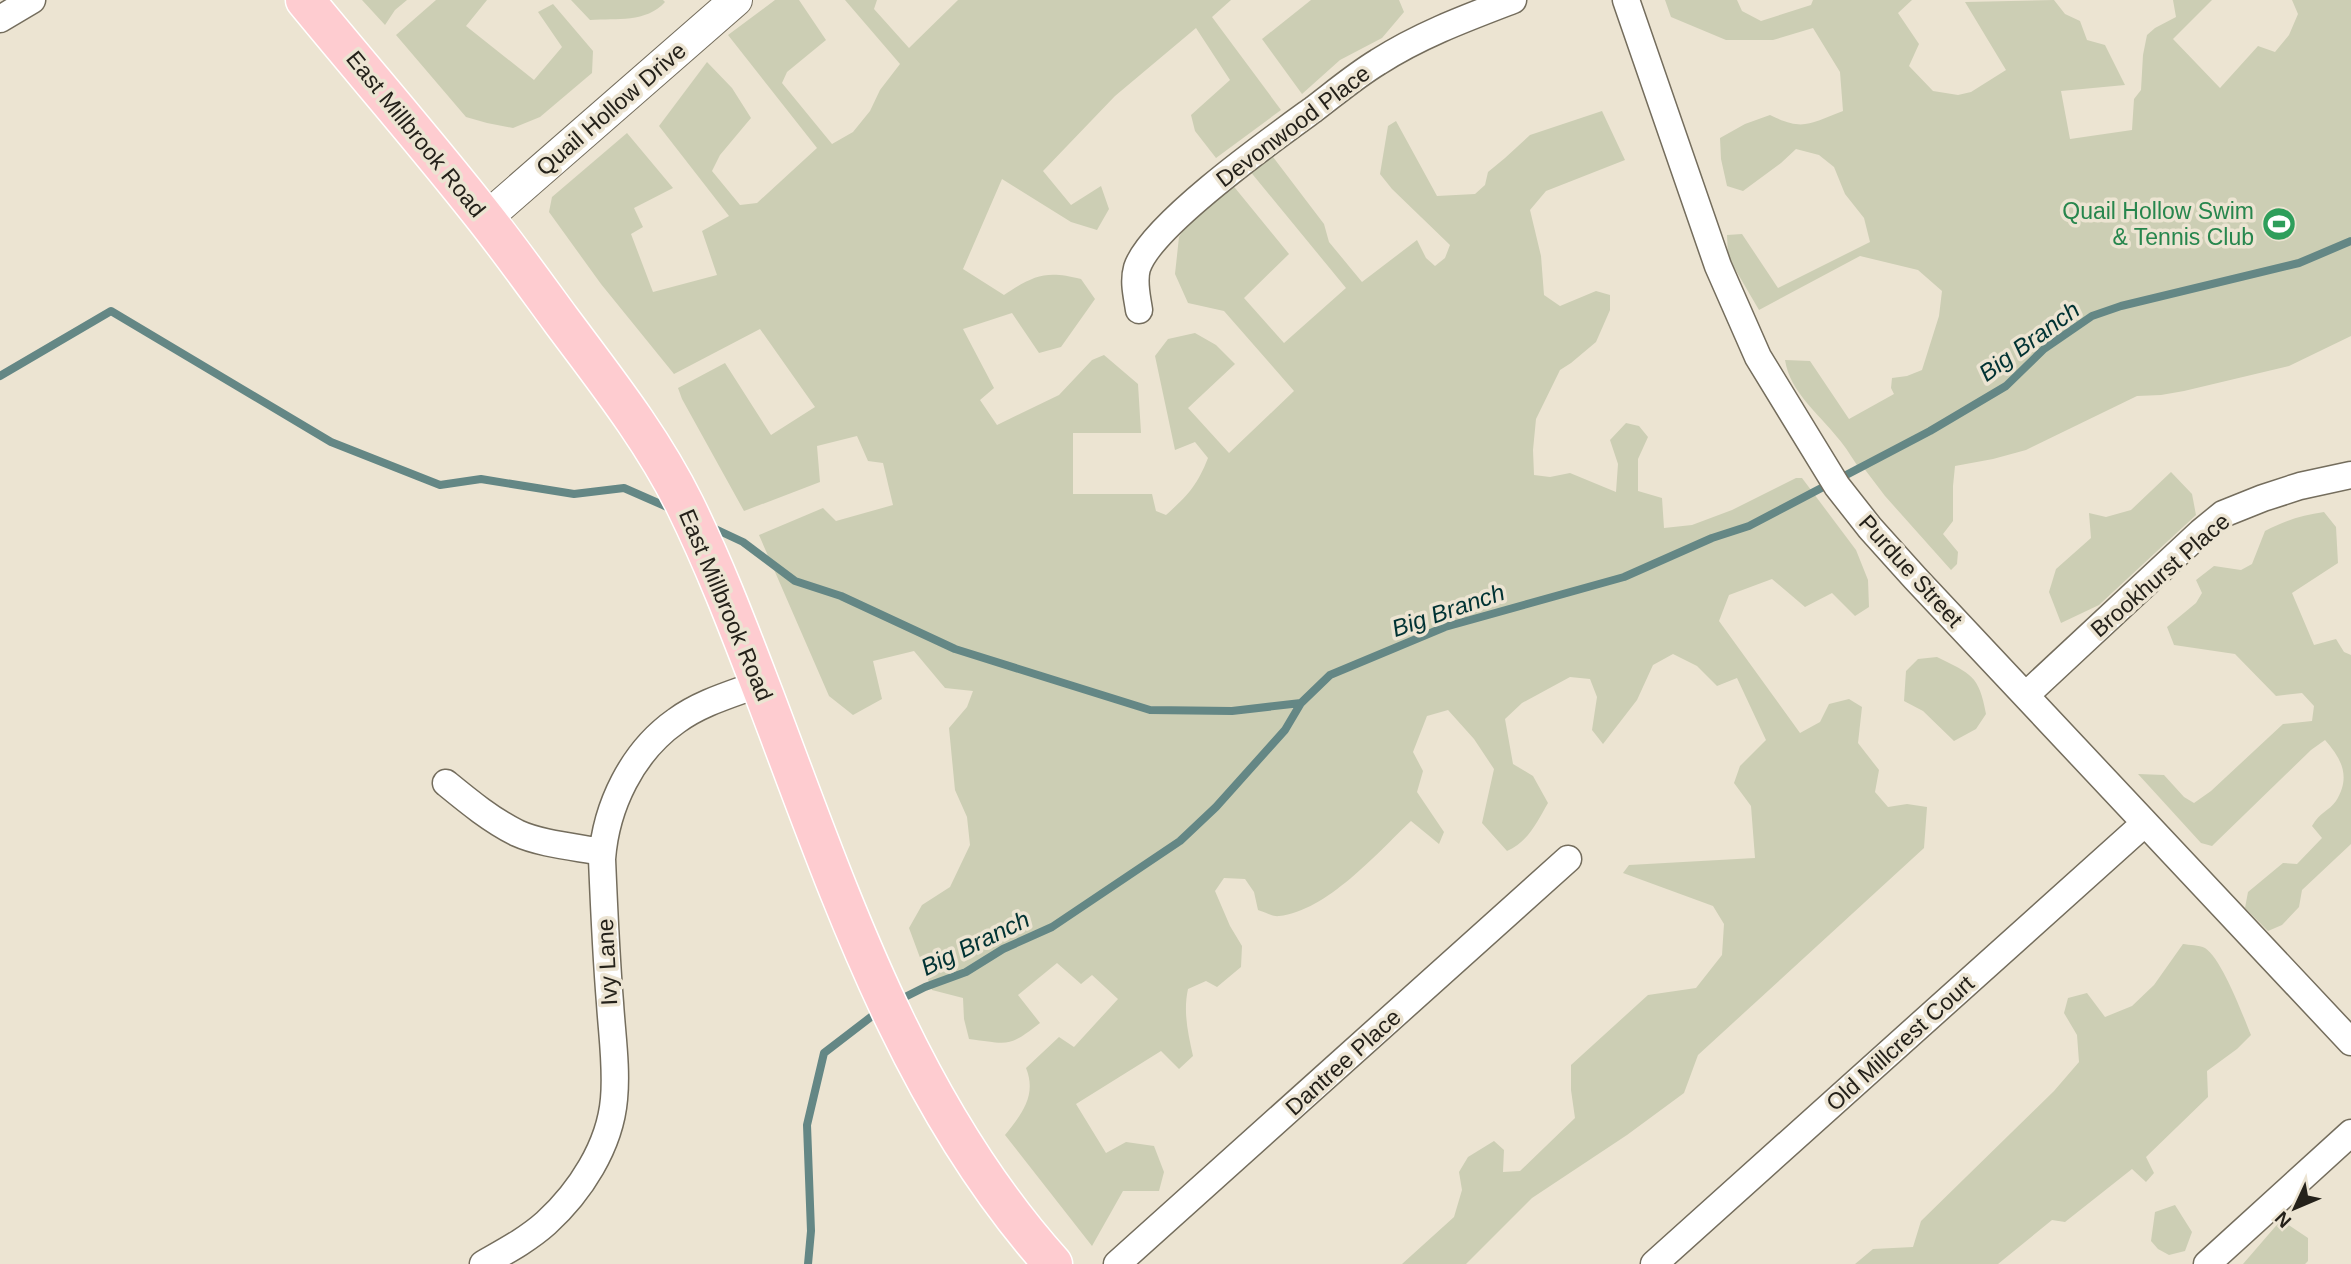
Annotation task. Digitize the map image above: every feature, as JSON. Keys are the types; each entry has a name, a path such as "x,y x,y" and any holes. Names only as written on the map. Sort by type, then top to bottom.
{"main road":[{"name":"East Millbrook Road","path":"305,0 485,219 656,451 711,560 856,931 907,1046 970,1155 1024,1230 1053,1264"}],"street":[{"path":"0,19 32,0"},
{"name":"Quail Hollow Drive","path":"485,219 736,0"},
{"name":"Devonwood Place","path":"1139,310 1135,284 1138,267 1173,220 1260,149 1377,62 1447,25 1513,0"},
{"name":"Purdue Street","path":"1626,0 1722,275 1758,357 1837,486 1870,528 2351,1042"},
{"name":"Brookhurst Place","path":"2026,695 2201,532 2224,514 2300,486 2351,475"},
{"name":"Ivy Lane","path":"483,1264 516,1245 545,1223 566,1202 598,1155 610,1128 614,1099 613,1055 603,852 612,807 628,776 658,736 677,720 709,703 760,684"},
{"path":"446,783 486,815 519,834 603,852"},
{"name":"Old Millcrest Court","path":"1654,1264 2145,823"},
{"name":"Dantree Place","path":"1117,1264 1568,859"},
{"path":"2207,1264 2351,1133"}],"green space":[{"path":"362,0 407,0 395,10 385,25"},
{"path":"436,0 487,0 466,26 534,80 562,47 538,12 553,4 593,51 592,73 540,117 513,128 466,117 396,35"},
{"path":"571,0 665,2 657,9 640,16 590,20"},
{"path":"775,0 799,0 826,40 787,72 782,83 832,144 853,132 900,64 845,0 877,0 874,9 909,48 958,0 1231,0 1212,17 1281,110 1216,158 1195,131 1191,115 1230,80 1196,28 1115,96 1043,171 1071,205 1101,186 1109,209 1097,230 1071,222 1002,179 963,269 1004,295 1041,276 1058,275 1081,279 1095,299 1061,347 1039,353 1012,313 963,329 994,388 980,400 997,425 1059,395 1092,360 1104,355 1138,384 1141,433 1073,433 1073,494 1152,494 1156,511 1166,515 1196,483 1208,458 1195,442 1175,450 1155,356 1168,339 1195,333 1216,345 1235,364 1188,408 1229,453 1294,391 1224,311 1188,303 1175,274 1179,237 1192,217 1231,183 1289,254 1244,298 1284,343 1346,288 1249,170 1270,153 1324,224 1329,242 1362,282 1417,240 1426,258 1435,266 1445,258 1450,245 1380,174 1388,126 1396,121 1437,196 1475,194 1485,185 1488,172 1530,135 1602,111 1625,160 1546,191 1530,210 1541,256 1544,295 1560,306 1596,291 1610,295 1610,310 1596,342 1560,370 1536,419 1534,475 1550,477 1570,473 1616,492 1618,464 1610,440 1626,423 1639,426 1648,437 1638,459 1638,491 1662,498 1664,528 1692,525 1732,510 1796,478 1802,478 1856,550 1868,580 1869,607 1855,616 1832,593 1805,607 1772,579 1729,595 1719,621 1800,733 1820,722 1829,704 1849,699 1862,707 1858,743 1879,770 1875,792 1888,807 1907,804 1927,807 1924,848 1698,1055 1684,1093 1627,1135 1532,1198 1466,1264 1402,1264 1454,1217 1462,1190 1459,1172 1468,1157 1494,1141 1504,1150 1503,1172 1520,1171 1575,1118 1571,1065 1648,995 1696,988 1722,955 1724,924 1713,906 1623,873 1629,865 1755,858 1751,806 1734,783 1740,766 1766,740 1737,678 1717,686 1697,666 1673,654 1653,665 1637,700 1603,744 1592,730 1597,697 1590,679 1570,677 1522,703 1505,719 1513,764 1533,776 1548,803 1526,837 1507,851 1482,823 1494,769 1474,739 1448,710 1427,716 1413,752 1423,771 1417,792 1444,832 1439,844 1411,821 1367,864 1333,892 1297,912 1279,916 1258,910 1254,892 1245,879 1224,878 1215,891 1242,946 1241,967 1217,987 1206,981 1188,989 1186,1014 1193,1056 1179,1069 1161,1051 1076,1104 1106,1153 1126,1142 1154,1146 1164,1172 1159,1191 1123,1191 1092,1246 1005,1135 1022,1112 1029,1096 1026,1068 1059,1037 1074,1047 1118,999 1092,975 1081,984 1057,963 1018,995 1040,1023 1021,1037 1007,1042 969,1039 963,998 932,990 909,928 922,905 950,887 970,845 967,817 955,790 949,728 967,707 973,691 945,688 914,651 873,661 882,699 853,715 829,696 759,535 823,508 836,521 893,505 883,463 868,461 857,436 817,446 820,482 744,511 678,388 725,363 771,435 815,407 760,329 674,374 601,284 549,212 552,197 627,133 673,188 634,208 643,227 631,234 653,292 717,275 702,231 729,216 659,126 707,62 732,88 751,118 720,155 712,171 740,205 757,203 817,148 728,35"},
{"path":"1311,0 1399,0 1404,12 1382,38 1340,60 1302,94 1262,39"},
{"path":"1665,0 1737,0 1742,11 1761,21 1811,5 1813,0 1912,0 1898,13 1919,44 1909,66 1933,91 1958,95 1971,92 2006,70 1965,2 2054,0 2065,14 2080,21 2087,40 2105,45 2125,85 2061,91 2070,139 2132,130 2134,99 2141,90 2147,35 2176,17 2173,0 2212,0 2173,39 2220,88 2258,46 2275,52 2289,35 2298,14 2292,0 2351,0 2351,336 2289,366 2184,391 2137,396 2026,450 1955,466 1953,521 1943,534 1958,552 1957,564 1951,570 1885,496 1863,467 1859,468 1806,402 1788,372 1785,360 1810,361 1849,419 1894,394 1891,388 1892,378 1922,370 1939,316 1942,291 1918,270 1860,256 1759,310 1728,257 1727,235 1742,234 1778,288 1870,242 1864,218 1845,194 1834,167 1819,155 1796,149 1743,191 1727,186 1721,159 1720,138 1745,124 1770,115 1791,123 1807,124 1843,111 1840,72 1813,28 1773,40 1726,40 1671,17"},
{"path":"2171,472 2192,494 2196,515 2099,605 2061,623 2049,592 2056,569 2091,538 2089,513 2106,517 2131,510"},
{"path":"2324,512 2336,527 2338,563 2292,593 2314,645 2336,639 2344,652 2351,655 2351,844 2302,890 2299,907 2282,925 2268,931 2245,908 2248,892 2283,863 2297,864 2322,838 2312,826 2336,801 2344,776 2340,761 2331,747 2325,740 2311,750 2212,846 2201,843 2138,774 2164,775 2184,797 2194,803 2211,791 2283,724 2312,721 2314,706 2302,693 2276,696 2235,654 2174,645 2167,627 2196,603 2202,593 2196,580 2214,566 2241,570 2252,564 2265,531 2293,519"},
{"path":"1937,657 1972,677 1980,691 1986,714 1976,729 1954,741 1923,711 1904,701 1906,671 1918,659"},
{"path":"2183,944 2203,947 2212,954 2231,988 2251,1035 2207,1071 2208,1097 2146,1157 2154,1173 2146,1182 2132,1169 2065,1222 2052,1220 1998,1264 1855,1264 1873,1249 1913,1247 1921,1221 2054,1091 2079,1062 2077,1035 2064,1013 2068,998 2087,993 2105,1017 2132,1006 2154,985"},
{"path":"2175,1205 2192,1232 2185,1251 2169,1255 2151,1241 2155,1212"},
{"path":"2281,1220 2308,1238 2308,1261 2305,1264 2243,1264"}],"waterway":[{"name":"Big Branch","path":"897,1001 966,972 1003,949 1052,927 1180,841 1216,807 1285,730 1301,703 1330,675 1445,627 1624,577 1712,538 1749,526 1930,431 2006,386 2044,349 2092,316 2121,306 2299,263 2351,241"},
{"path":"0,376 111,311 331,442 440,485 481,479 574,494 624,488 674,510"},
{"path":"711,527 743,542 795,581 841,596 955,649 1150,710 1232,711 1301,703"},
{"name":"Big Branch","path":"808,1264 811,1231 807,1125 824,1053 880,1010"}],"place":[{"name":"Quail Hollow Swim & Tennis Club","path":"2279,224"}]}
